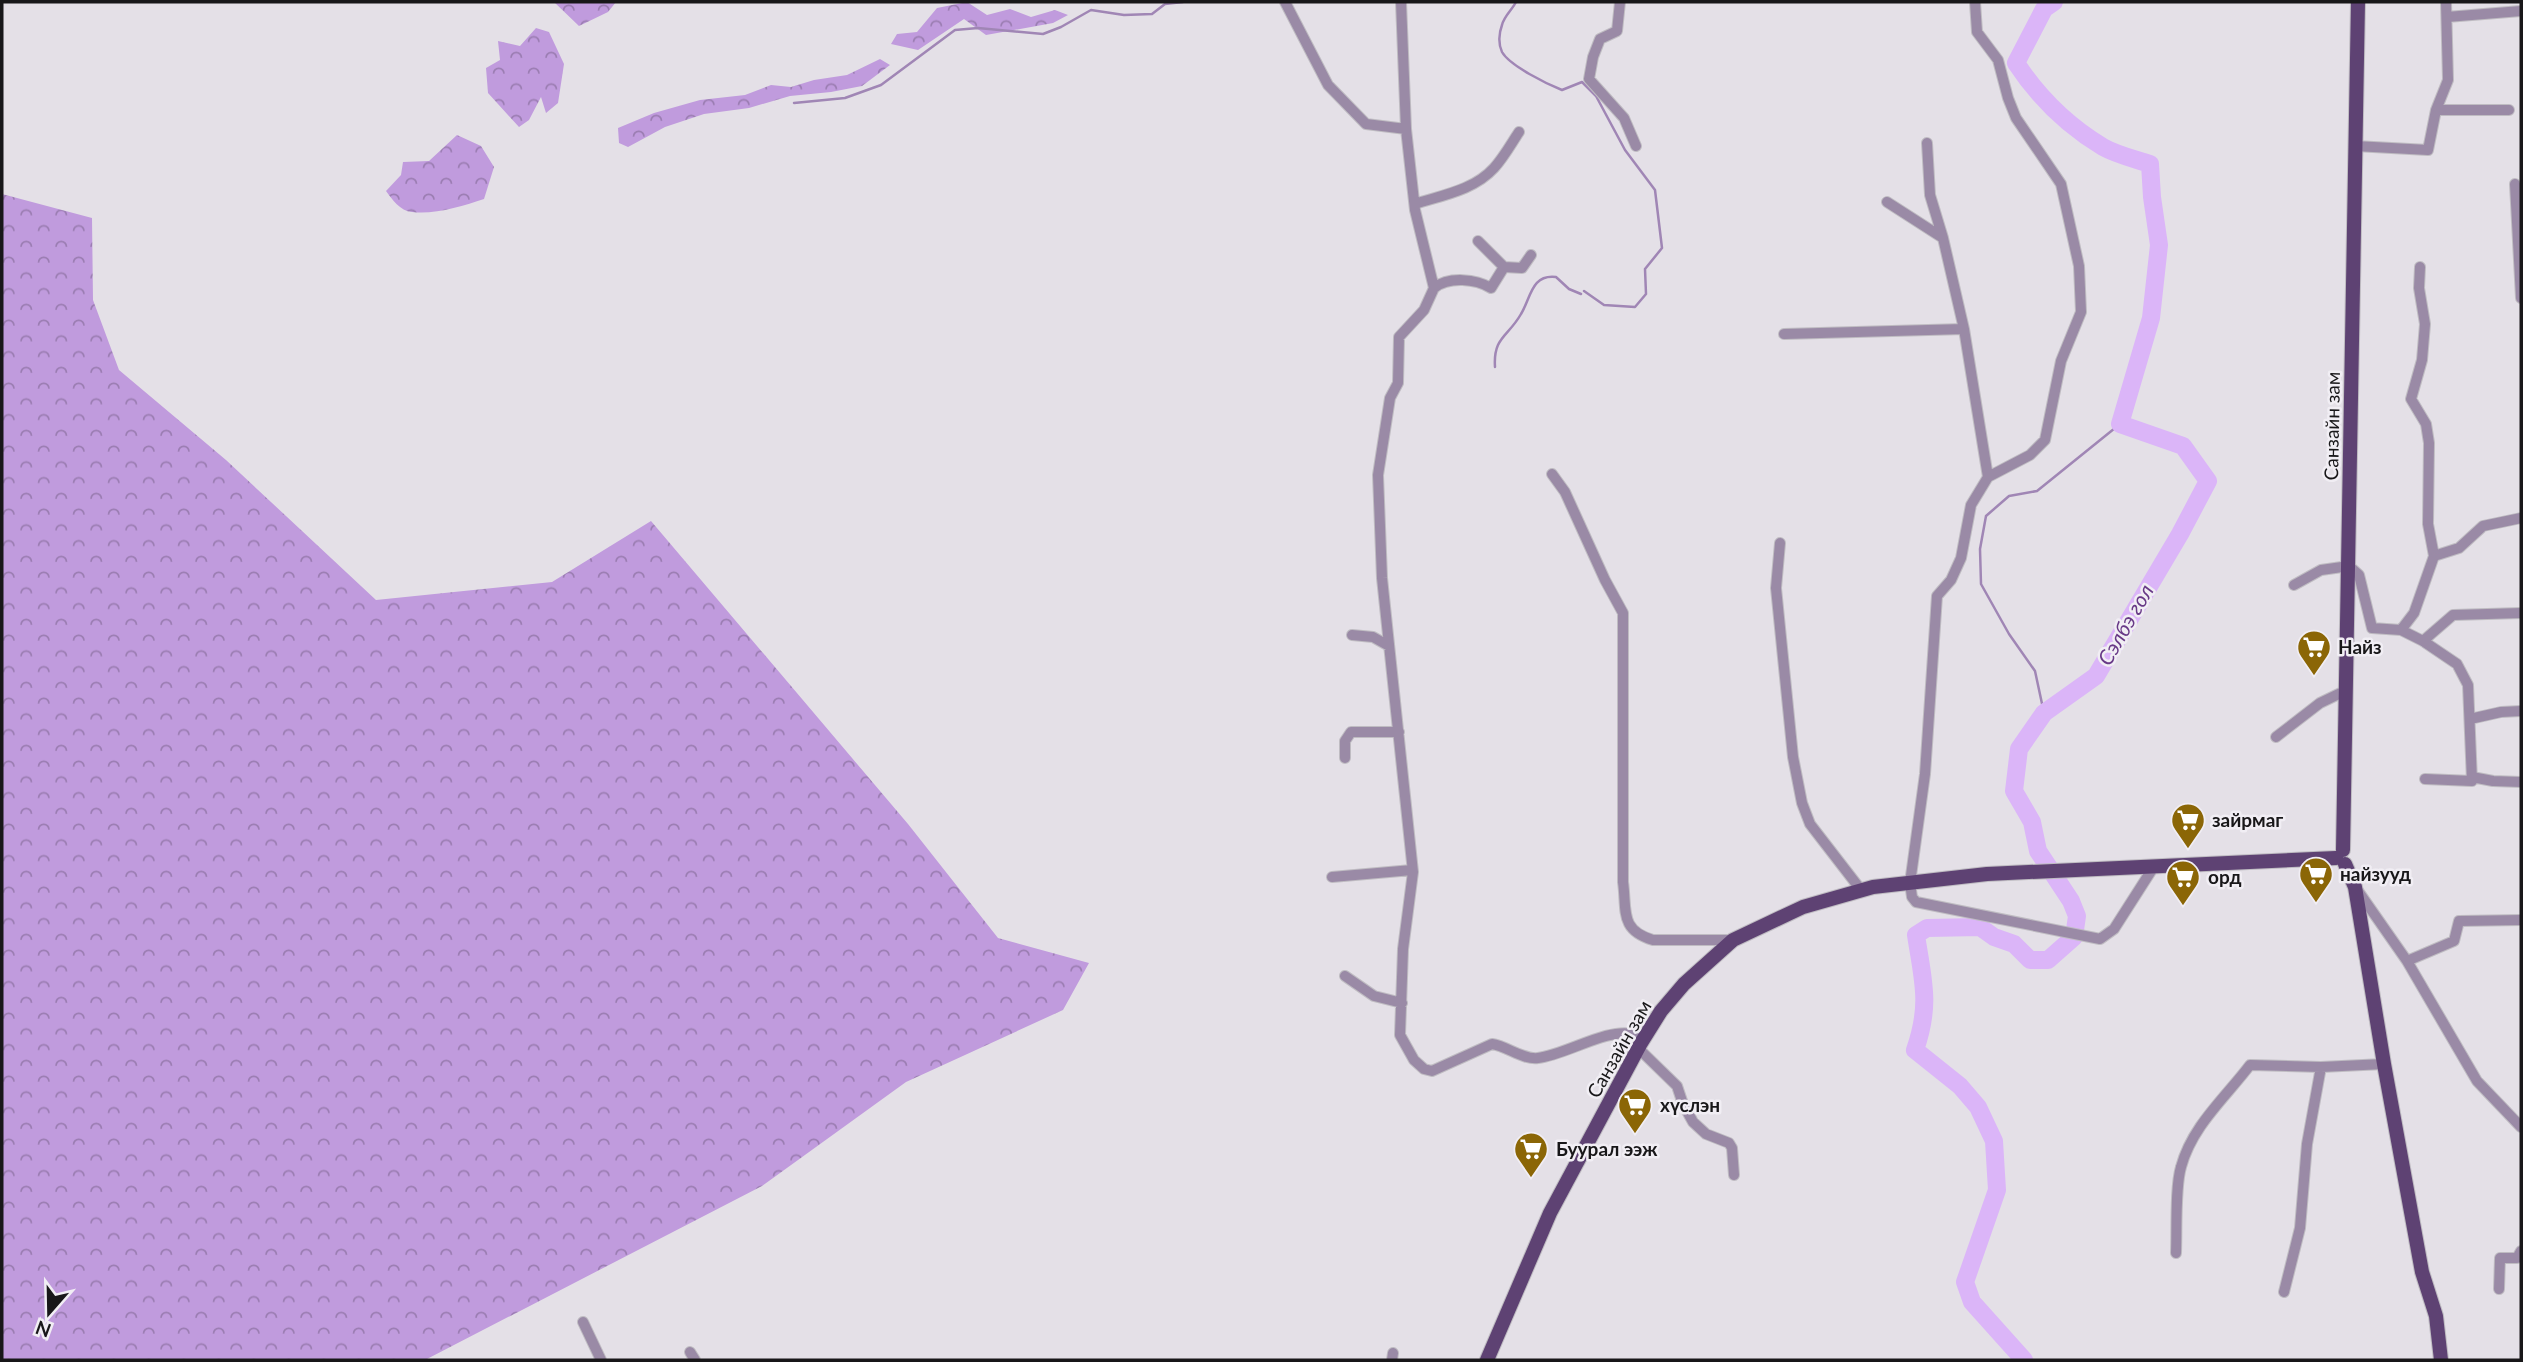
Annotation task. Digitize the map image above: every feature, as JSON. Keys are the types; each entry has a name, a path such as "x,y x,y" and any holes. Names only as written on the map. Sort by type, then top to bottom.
{"main road":[{"name":"Санзайн зам","path":"2341,858 2347,690 2358,2"},
{"path":"2154,868 2341,858 2356,887 2384,1064 2422,1272 2436,1317 2441,1360"},
{"name":"Санзайн зам","path":"1487,1360 1550,1213 1640,1046 1661,1011 1684,984 1733,940 1803,907 1861,890 1987,874 2154,868"}],"street":[{"path":"1285,2 1328,85 1366,124 1406,129"},
{"path":"1401,2 1406,129 1415,204 1434,288"},
{"path":"1620,2 1617,32 1600,39 1589,79 1624,118 1636,146"},
{"path":"1975,2 1977,32 1998,60 2016,118 2061,184 2080,266 2081,312 2061,360 2045,440 2030,455 1988,477 1971,505 1961,558 1951,580 1937,596 1925,774 1910,883 1912,897 1923,905 2101,939 2114,929 2154,868"},
{"path":"2356,146 2428,150 2436,110 2448,80 2446,2"},
{"path":"2447,17 2520,8"},
{"path":"2436,110 2509,110"},
{"path":"1415,204 1468,188 1485,177 1496,166 1519,132"},
{"path":"1927,143 1930,195 1964,329 1988,477"},
{"path":"2515,184 2521,298"},
{"path":"1887,202 1943,238"},
{"path":"1478,241 1504,267 1522,268 1531,255"},
{"path":"1504,267 1491,288 1478,281 1441,282 1434,288 1424,310 1399,337 1398,383 1390,398 1378,475 1382,578 1412,870 1403,949 1400,1035 1414,1059 1424,1069 1432,1071 1492,1044 1502,1045 1533,1059 1618,1033 1632,1034 1677,1086 1693,1122 1706,1134 1729,1143 1732,1148 1734,1175"},
{"path":"2401,630 2414,613 2434,556 2428,524 2429,443 2426,424 2411,399 2423,360 2425,324 2420,267"},
{"path":"1784,334 1964,329"},
{"path":"1552,474 1565,492 1623,613 1625,920 1641,937 1653,940 1733,940"},
{"path":"2434,556 2459,548 2483,526 2521,518"},
{"path":"1780,543 1776,588 1793,757 1802,803 1810,824 1861,890"},
{"path":"2294,585 2321,570 2349,566 2359,575 2372,628 2401,630 2457,664 2468,685 2472,781 2425,779"},
{"path":"2423,641 2453,615 2521,613"},
{"path":"1352,635 1373,637 1389,646"},
{"path":"2276,737 2320,703 2347,690"},
{"path":"2470,719 2501,712 2521,711"},
{"path":"1345,758 1346,741 1352,732 1399,732"},
{"path":"2472,777 2521,782"},
{"path":"1332,877 1412,870"},
{"path":"2356,887 2407,961 2477,1081 2521,1127"},
{"path":"2407,961 2454,941 2459,921 2521,920"},
{"path":"1345,976 1374,996 1402,1003"},
{"path":"2176,1253 2180,1169 2212,1108 2250,1065 2321,1067 2384,1064"},
{"path":"2284,1292 2300,1227 2307,1144 2321,1067"},
{"path":"2499,1289 2500,1258 2517,1258 2521,1251"},
{"path":"583,1322 601,1360"}],"green space":[{"path":"554,2 616,2 608,12 579,26"},
{"path":"967,2 987,15 1010,9 1031,17 1055,10 1068,15 1053,23 986,35 964,19 918,50 891,44 897,34 917,32 937,8"},
{"path":"536,28 549,32 564,64 558,103 546,113 541,97 529,120 519,127 488,93 486,68 500,60 498,41 520,46"},
{"path":"880,59 890,65 862,86 790,96 749,108 704,114 665,127 628,147 619,143 618,128 654,113 700,100 745,95 771,85 791,87 847,75"},
{"path":"457,135 481,146 494,167 484,199 430,212 412,212 400,207 386,191 401,175 403,162 429,161"},
{"path":"2,194 92,218 93,300 119,370 226,460 376,600 552,582 651,521 908,824 998,938 1089,963 1063,1010 906,1082 762,1186 425,1360 2,1360"}],"waterway":[{"path":"794,103 845,98 881,85 955,30 978,28 1043,34 1091,10 1124,15 1152,14 1165,4 1183,2"},
{"path":"1516,2 1501,28 1499,42 1502,52 1521,69 1562,90 1582,82 1596,96 1625,150 1655,190 1662,248 1645,269 1646,294 1635,307 1604,305 1584,291"},
{"name":"Сэлбэ гол","path":"2024,1360 1972,1302 1965,1282 1997,1190 1994,1141 1978,1107 1960,1086 1915,1050 1924,1006 1916,935 1927,928 1980,927 1994,937 2014,944 2030,960 2048,960 2074,937 2077,916 2071,901 2038,851 2032,822 2014,791 2019,749 2044,713 2096,676 2180,534 2208,481 2183,446 2120,424 2151,318 2159,245 2150,164 2108,150 2078,130 2044,99 2016,63 2044,9 2054,2"},
{"path":"1495,367 1499,343 1516,322 1533,288 1541,279 1556,277 1569,289 1581,294"},
{"path":"2044,713 2035,671 2009,634 1981,584 1980,549 1986,516 2009,496 2037,491 2120,424"}],"place":[{"name":"Найз","path":"2314,677"},
{"name":"зайрмаг","path":"2188,850"},
{"name":"найзууд","path":"2316,904"},
{"name":"орд","path":"2183,907"},
{"name":"хүслэн","path":"1635,1135"},
{"name":"Буурал ээж","path":"1531,1179"}]}
